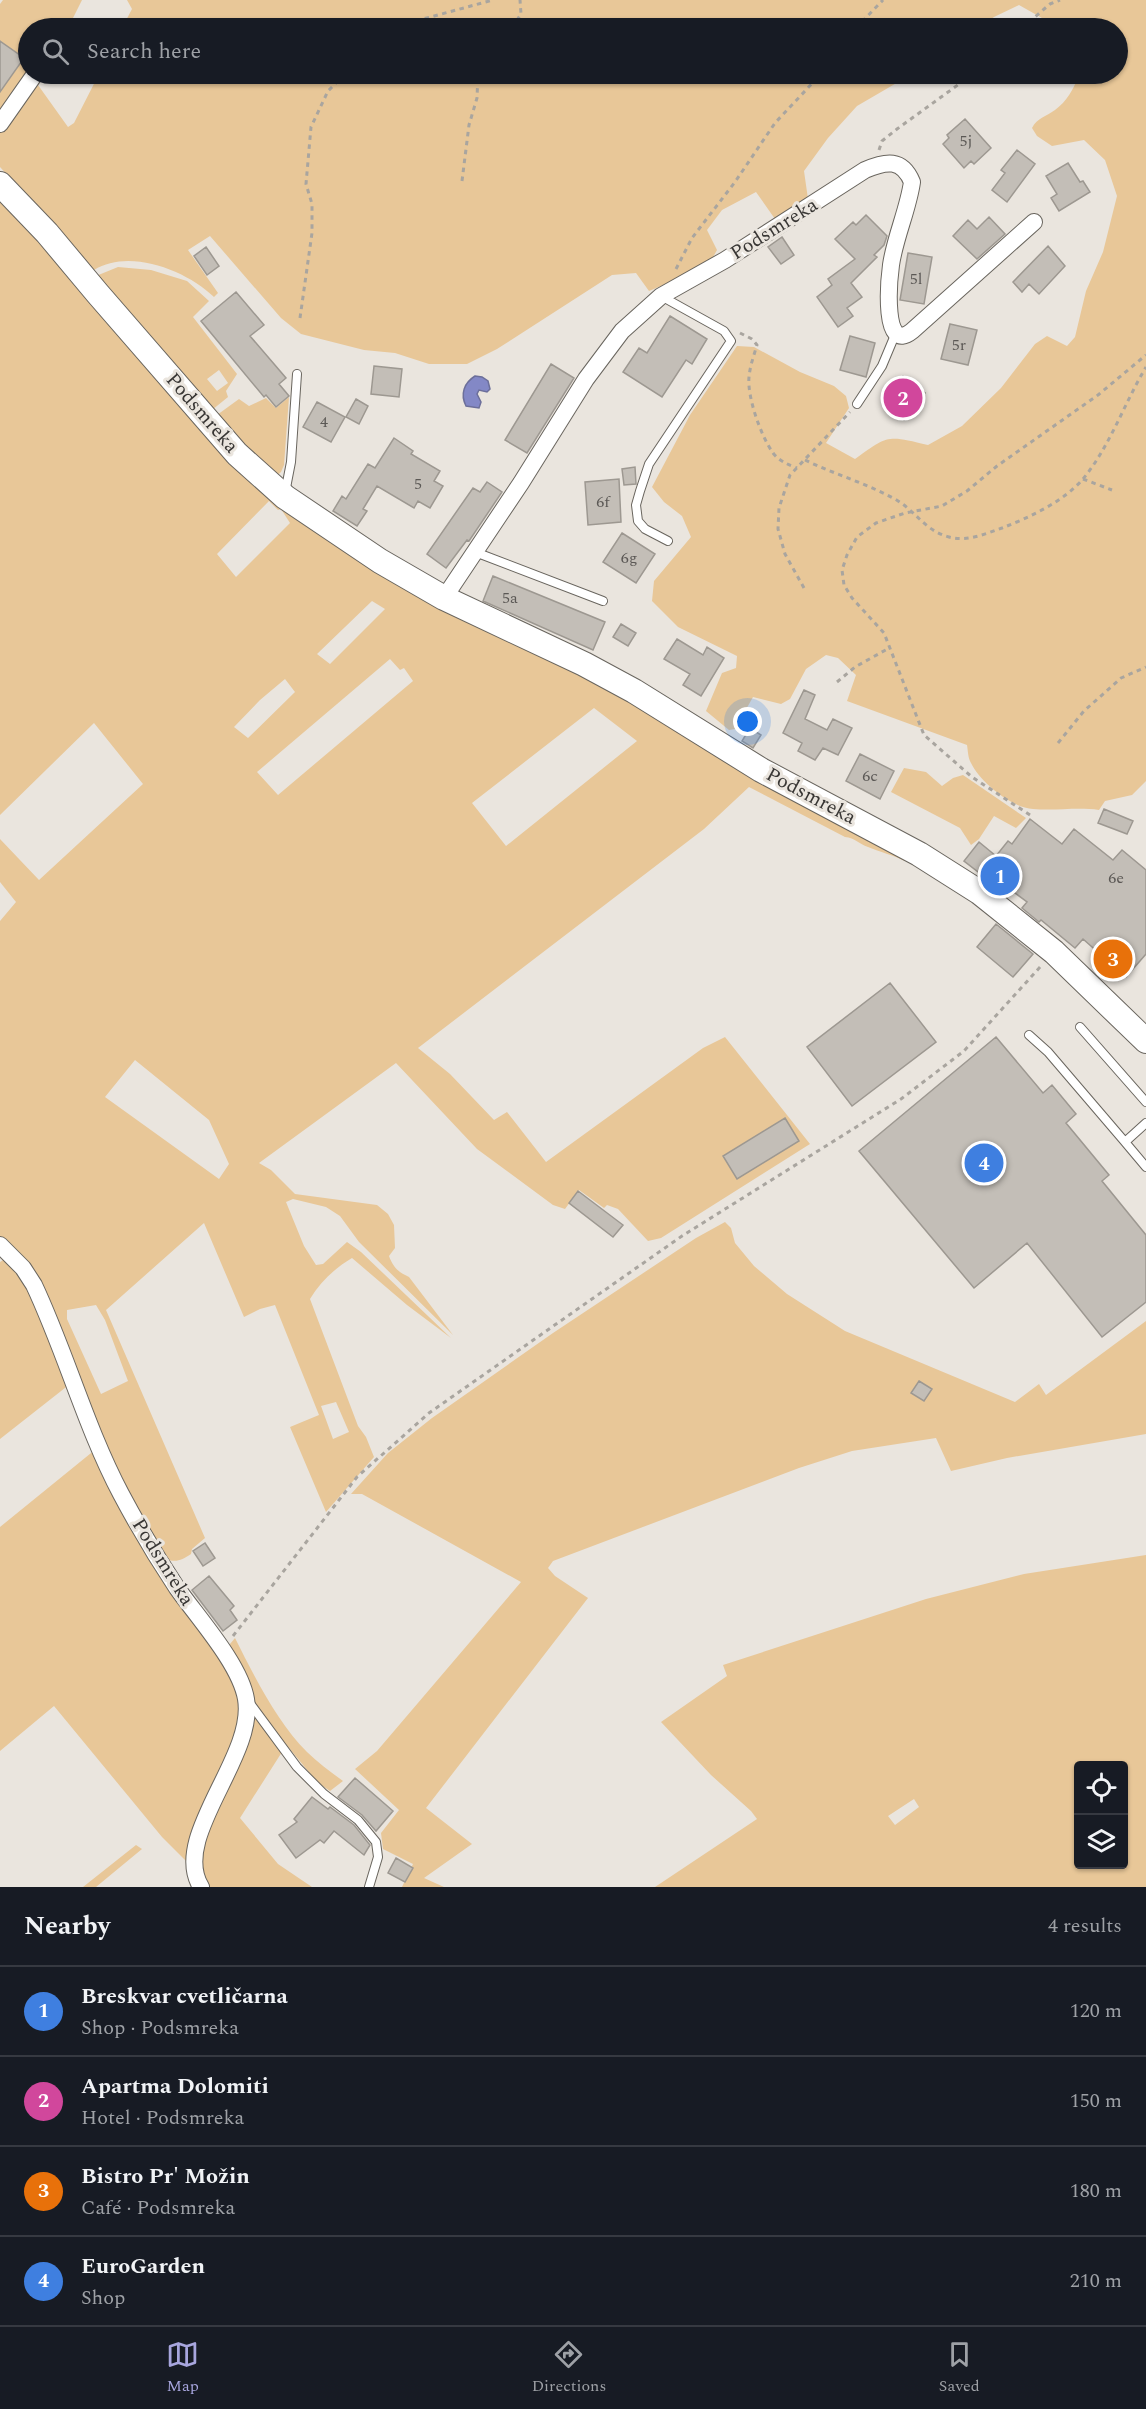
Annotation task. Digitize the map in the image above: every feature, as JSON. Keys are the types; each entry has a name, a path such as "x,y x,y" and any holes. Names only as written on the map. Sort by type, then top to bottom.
{"street":[{"path":"0,124 27,84"},
{"path":"880,164 890,163 901,166 907,171 912,182 891,264 889,313 895,335 906,336 1034,222"},
{"name":"Podsmreka","path":"444,597 521,483 586,379 622,332 661,296 725,260 866,170 880,164"},
{"name":"Podsmreka","path":"0,184 47,233 237,454 285,496 380,561 444,597 584,664 634,691 761,770 919,854 979,892 1054,952 1146,1041"},
{"name":"Podsmreka","path":"0,1245 22,1268 34,1285 121,1493 176,1586 235,1671 246,1699 241,1743 204,1819 194,1859 196,1880 201,1887"}],"lane":[{"path":"661,296 724,331 731,340 649,464 640,490 636,506 638,521 645,529 668,542"},
{"path":"857,404 882,366 895,335"},
{"path":"285,496 291,462 297,374"},
{"path":"474,551 603,601"},
{"path":"1080,1027 1146,1102"},
{"path":"1029,1035 1048,1052 1146,1167"},
{"path":"1125,1142 1146,1123"},
{"path":"246,1699 297,1767 324,1794 358,1820 376,1842 378,1857 369,1887"}],"path":[{"path":"427,18 493,0"},
{"path":"518,18 521,14 520,0"},
{"path":"866,18 884,0"},
{"path":"1034,18 1050,4 1060,0"},
{"path":"300,318 312,234 312,204 306,184 311,127 328,91 335,84"},
{"path":"462,181 469,125 477,98 478,84"},
{"path":"681,260 692,238 735,182 775,123 812,84"},
{"path":"880,164 879,153 882,141 959,84"},
{"path":"724,331 740,333 752,339 756,345 748,379 761,431 773,453 782,462 796,468"},
{"path":"1030,815 972,777 924,735 891,646 884,633 852,598 844,585 842,570 857,537 876,524 912,512 942,506 967,491 997,466 1098,395 1146,355"},
{"path":"805,460 895,499 912,512 925,527 950,537 974,538 1025,519 1065,495 1083,479 1109,440 1128,397 1146,368"},
{"path":"804,588 784,554 778,529 782,495 790,475 857,404"},
{"path":"1083,479 1112,490"},
{"path":"837,682 855,667 891,646"},
{"path":"1058,743 1084,711 1120,678 1146,668"},
{"path":"222,1650 357,1478 429,1413 682,1236 901,1099 964,1051 1054,952"}],"shaded area":[{"path":"3,0 82,0 73,18 18,18 18,84 39,84 68,127 74,123 94,84 895,84 857,106 828,138 804,171 808,199 775,219 756,192 722,210 707,230 717,250 708,266 649,291 636,273 612,275 497,349 467,364 429,364 395,353 364,350 301,334 281,318 210,236 188,250 218,293 214,297 188,278 157,265 124,261 94,270 0,167 0,4"},
{"path":"127,0 1146,0 1146,781 1132,795 1105,801 1099,810 1025,808 997,793 989,786 970,761 967,745 847,701 856,675 838,658 826,655 806,669 790,699 781,704 753,697 735,729 729,730 706,711 722,673 736,668 737,656 678,627 652,601 654,581 691,537 682,516 664,502 652,487 690,415 737,346 754,347 800,372 834,386 846,396 849,408 826,443 855,459 888,439 928,445 962,426 1001,388 1035,344 1047,336 1067,346 1075,337 1086,291 1103,252 1117,196 1105,160 1084,140 1052,146 1037,136 1032,128 1059,107 1075,84 1128,84 1128,18 1042,18 1019,5 993,18 127,18 132,9"},
{"path":"0,196 233,462 553,658 906,858 905,861 845,837 749,787 704,829 418,1048 450,1074 494,1120 507,1112 546,1162 703,1048 725,1037 810,1144 661,1238 648,1241 618,1209 607,1205 604,1208 579,1190 565,1209 553,1205 477,1149 396,1063 259,1163 271,1170 295,1194 377,1205 388,1214 394,1225 395,1248 389,1256 392,1263 409,1277 453,1335 359,1242 340,1216 326,1207 293,1199 286,1202 304,1246 316,1265 323,1264 347,1242 361,1252 451,1338 407,1305 352,1258 328,1276 318,1287 310,1299 358,1426 366,1437 374,1457 326,1512 290,1427 319,1415 275,1305 244,1317 204,1223 106,1310 205,1538 192,1549 191,1554 173,1561 166,1559 131,1500 86,1402 0,1238 0,921 16,902 0,882 0,839 39,880 143,784 94,723 0,815","holes":["269,501 278,510 281,509 290,523 236,577 217,554","372,601 385,609 330,664 317,654","390,659 400,670 404,668 413,681 278,795 257,772","285,679 295,692 248,738 234,727 260,700","594,708 637,741 506,846 472,803","135,1060 209,1120 229,1164 219,1179 105,1097","96,1305 105,1320 128,1381 101,1394 67,1319 67,1310","336,1402 349,1432 333,1439 321,1406"]},
{"path":"118,267 151,270 187,281 209,301 193,317 237,374 226,391 228,397 212,410 96,276","holes":["219,370 228,383 217,391 207,379"]},
{"path":"289,397 284,465 275,477 217,415 239,399 249,406 266,398 276,408"},
{"path":"904,768 926,772 942,786 953,778 963,775 1026,818 1016,828 994,816 979,839 971,845 960,828 891,792"},
{"path":"725,1222 731,1228 735,1243 754,1266 787,1294 845,1331 1015,1402 1039,1384 1046,1395 1146,1321 1146,1434 1007,1458 951,1471 936,1438 852,1451 799,1468 553,1561 548,1568 555,1576 588,1598 426,1808 472,1844 424,1878 444,1887 402,1887 413,1864 383,1849 381,1833 399,1810 355,1769 377,1751 521,1582 362,1494 351,1494 388,1453 432,1418 553,1333 696,1238"},
{"path":"8,1257 22,1274 70,1384 0,1439 0,1262"},
{"path":"96,1449 236,1679 241,1721 189,1864 162,1837 54,1706 0,1751 0,1527"},
{"path":"1146,1555 1146,1887 655,1887 757,1819 661,1722 727,1676 723,1665 926,1599 1024,1574","holes":["914,1799 919,1807 895,1825 888,1816"]},
{"path":"235,1638 267,1698 296,1741 343,1781 330,1791 317,1782 257,1709 230,1649 230,1644"},
{"path":"251,1713 282,1752 240,1818 278,1864 312,1887 207,1887 199,1858"},
{"path":"136,1845 142,1849 96,1887 83,1887"}],"water":[{"path":"475,376 488,381 490,389 487,392 479,390 477,394 481,402 479,408 466,406 463,397 466,385"}],"building":[{"path":"0,41 18,54 18,66 0,92"},
{"path":"965,119 991,148 974,164 971,161 964,168 943,144 949,138 947,135"},
{"path":"1017,150 1035,164 1007,202 992,190 1005,173 1001,170"},
{"path":"1068,163 1080,182 1083,181 1090,192 1059,211 1051,198 1057,194 1046,176"},
{"path":"866,215 887,236 884,245 874,255 877,257 851,283 862,297 847,308 853,316 838,327 817,297 832,285 828,279 855,259 835,239 853,222 856,225"},
{"path":"989,217 1005,234 977,259 953,236 968,220 977,229"},
{"path":"782,237 794,255 781,264 768,247"},
{"path":"1048,246 1065,266 1039,294 1029,284 1022,292 1013,282"},
{"path":"206,247 219,266 207,275 194,256"},
{"path":"908,253 932,257 924,304 900,300"},
{"path":"236,292 264,325 250,336 286,378 279,384 289,396 276,407 266,395 264,397 201,321"},
{"path":"670,316 707,339 692,364 686,360 662,397 623,372 639,348 647,353"},
{"path":"950,324 977,330 968,365 941,359"},
{"path":"850,336 875,343 866,377 840,370"},
{"path":"551,364 574,378 527,453 505,440"},
{"path":"374,366 402,369 399,397 371,394"},
{"path":"903,376 925,393 904,420 882,402"},
{"path":"356,399 368,406 359,424 346,417"},
{"path":"317,402 345,417 331,442 303,427"},
{"path":"394,438 413,451 411,454 440,471 434,481 443,486 430,508 418,501 414,508 377,486 363,509 367,511 357,526 333,511 342,496 346,499 368,464 375,468"},
{"path":"635,467 636,484 624,485 622,469"},
{"path":"619,479 621,522 588,525 585,482"},
{"path":"487,482 502,492 469,541 467,540 446,568 427,554 473,488 480,492"},
{"path":"622,533 655,554 636,583 603,562"},
{"path":"493,576 605,622 593,650 483,601"},
{"path":"621,624 636,633 628,646 613,637"},
{"path":"677,639 703,655 707,647 724,658 701,696 683,685 690,674 664,659"},
{"path":"804,690 815,695 805,719 827,730 833,719 852,728 838,755 823,748 815,760 798,751 802,743 783,733"},
{"path":"750,728 761,735 753,748 742,741"},
{"path":"860,754 894,771 880,799 846,781"},
{"path":"1104,809 1133,821 1127,834 1098,823"},
{"path":"1030,819 1062,844 1074,829 1113,860 1122,850 1146,870 1146,954 1126,977 1083,939 1075,948 1041,920 1039,922 1022,908 1027,902 1007,887 1004,892 964,861 979,842 996,856 1008,841 1012,844"},
{"path":"996,924 1033,954 1013,977 977,947"},
{"path":"890,983 936,1042 852,1106 807,1047"},
{"path":"996,1037 1043,1093 1052,1085 1076,1114 1066,1123 1109,1175 1102,1181 1146,1235 1146,1302 1102,1337 1027,1243 974,1288 859,1151"},
{"path":"785,1118 799,1141 737,1179 723,1156"},
{"path":"578,1191 623,1225 613,1237 569,1203"},
{"path":"919,1381 932,1389 924,1401 911,1393"},
{"path":"205,1543 215,1558 203,1566 193,1551"},
{"path":"209,1576 234,1606 230,1610 237,1620 223,1631 192,1590"},
{"path":"355,1778 393,1811 376,1831 362,1815 338,1797"},
{"path":"312,1797 354,1825 370,1845 364,1855 334,1831 324,1843 320,1840 296,1858 279,1835 297,1822 294,1819"},
{"path":"396,1858 413,1868 405,1882 388,1873"}],"place":[{"name":"Apartma Dolomiti","path":"903,398"},
{"name":"Breskvar cvetličarna","path":"1000,876"},
{"name":"Bistro Pr' Možin","path":"1113,959"},
{"name":"EuroGarden","path":"984,1163"}]}
